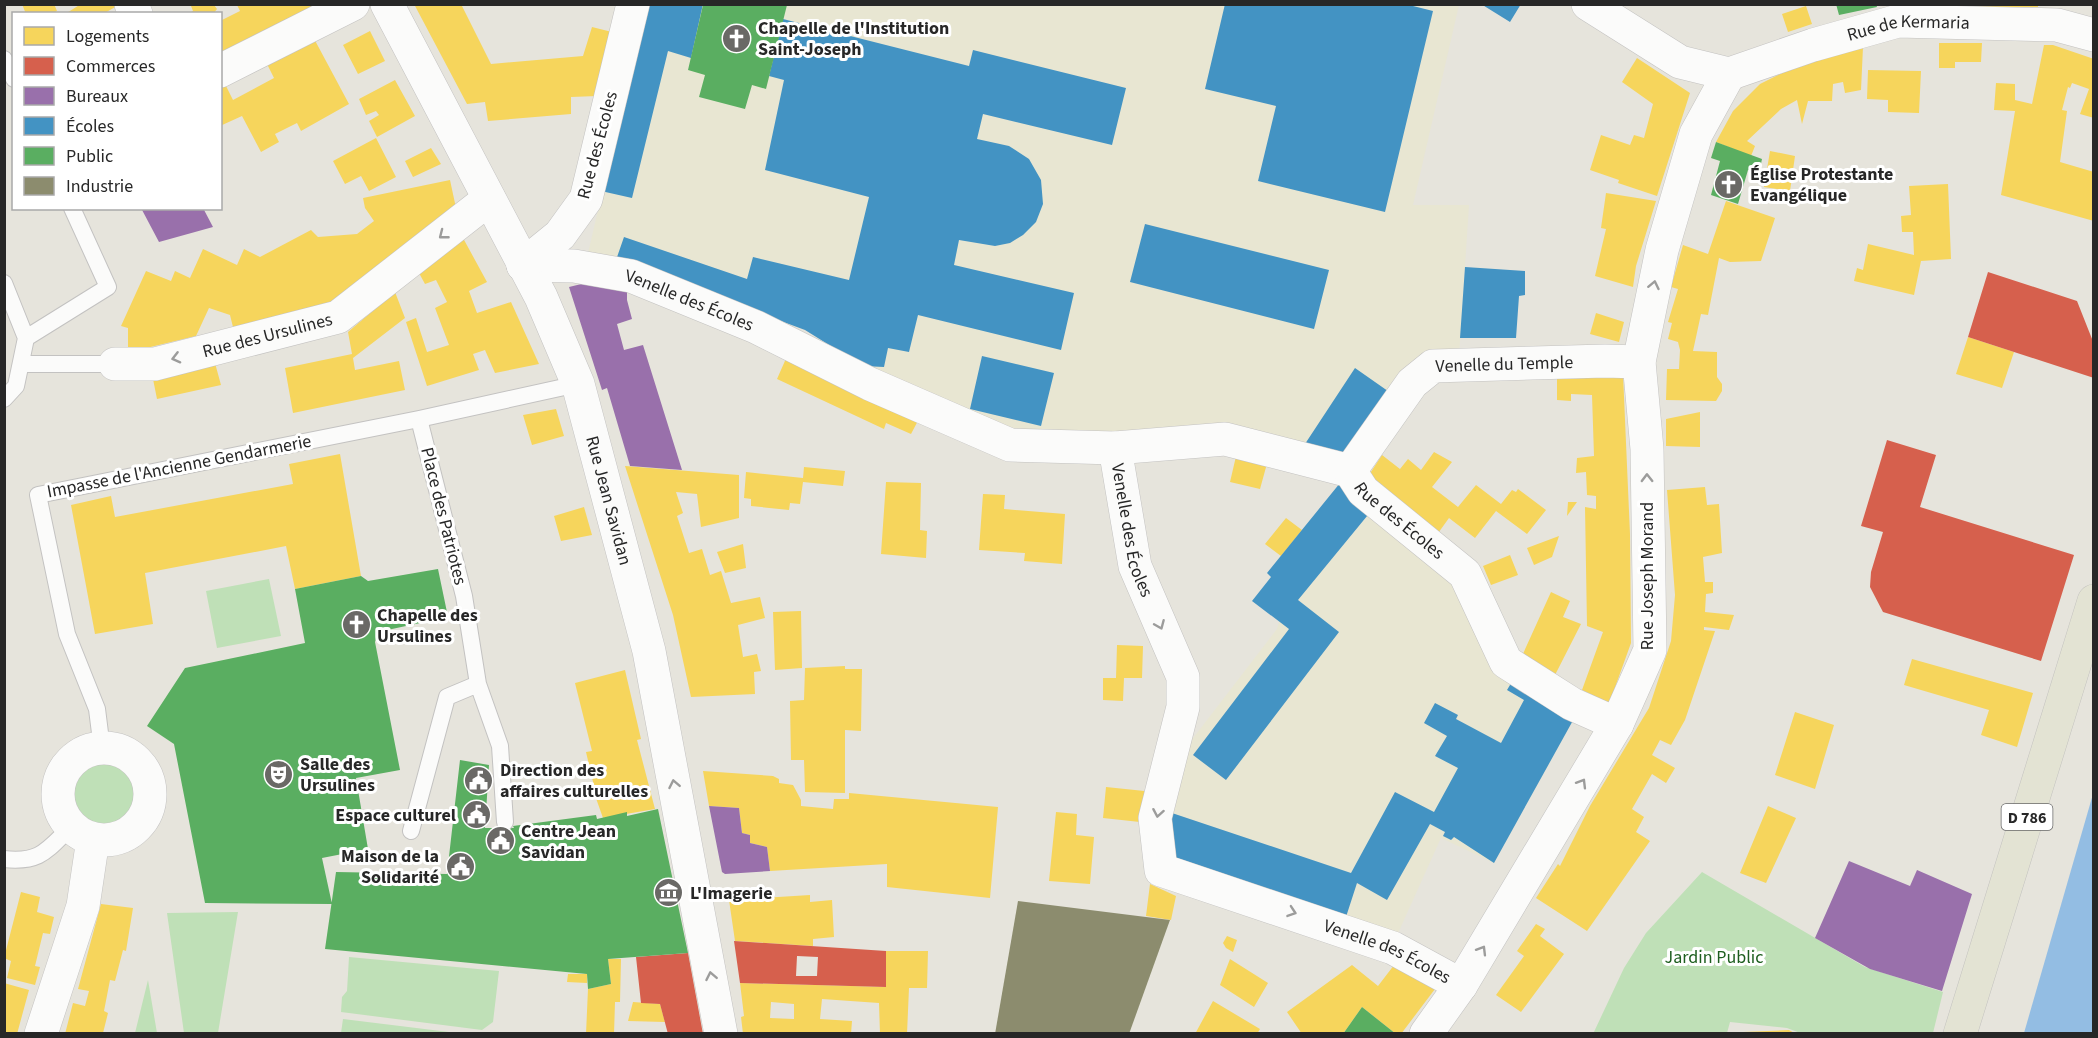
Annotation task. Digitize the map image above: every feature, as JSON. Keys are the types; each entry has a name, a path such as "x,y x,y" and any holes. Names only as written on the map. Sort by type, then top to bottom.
{"main road":[{"name":"D 786","path":"1960,1034 2094,601"}],"street":[{"path":"222,70 353,4"},
{"name":"Rue Jean Savidan","path":"387,4 541,297 578,384 624,565 649,651 721,1034"},
{"name":"Rue des Écoles","path":"524,265 560,236 586,199 633,4"},
{"path":"1588,4 1680,62 1729,74"},
{"name":"Rue de Kermaria","path":"1729,74 1813,45 1898,21 2057,25 2094,35"},
{"name":"Rue Joseph Morand","path":"1426,1034 1461,985 1617,724 1650,650 1647,449 1639,362 1662,250 1696,134 1729,74"},
{"name":"Rue des Ursulines","path":"115,364 155,364 338,316 489,200"},
{"name":"Venelle des Écoles","path":"524,265 574,266 631,276 756,327 870,384 1010,445 1115,448 1135,566 1183,677 1183,707 1155,818 1161,870 1393,948 1461,985"},
{"name":"Venelle du Temple","path":"1350,471 1412,383 1433,366 1605,360 1639,362"},
{"name":"Rue des Écoles","path":"1115,448 1225,439 1350,471 1363,491 1464,574 1506,662 1572,704 1617,724"},
{"path":"102,749 118,751 139,764 150,786 150,798 147,810 134,830 112,840 82,832 63,814 59,803 61,779 74,760 83,753 102,749"},
{"path":"41,1034 83,906 82,832"}],"lane":[{"path":"4,59 12,75"},
{"path":"26,338 108,287 73,210"},
{"path":"4,283 26,338 16,386 4,399"},
{"path":"21,364 115,364"},
{"name":"Impasse de l'Ancienne Gendarmerie","path":"102,749 97,709 67,634 38,495 419,419 578,384"},
{"name":"Place des Patriotes","path":"419,419 464,596 478,684 500,746 505,822"},
{"path":"411,831 447,697 478,684"},
{"path":"4,859 27,862 82,832"}],"shaded area":[{"path":"646,5 1459,5 1413,205 1469,205 1459,357 1351,460 1039,439 863,366 805,330 588,253"},
{"path":"1372,510 1460,577 1501,667 1576,715 1494,863 1441,838 1394,942 1166,865 1177,759 1277,629 1279,622"}],"green space":[{"path":"269,579 281,636 217,648 206,591"},
{"path":"104,763 126,772 135,794 126,816 104,825 82,816 73,794 82,772"},
{"name":"Jardin Public","path":"1702,872 1865,967 1943,992 1933,1033 1803,1034 1787,1028 1730,1022 1727,1033 1593,1034 1624,968 1646,933"},
{"path":"238,912 218,1033 184,1033 167,913"},
{"path":"349,957 499,971 493,1022 482,1030 341,1012 342,997 347,991"},
{"path":"148,980 157,1033 135,1033"},
{"path":"343,1019 457,1033 341,1033"}],"water":[{"path":"2093,794 2093,1033 2024,1033"}],"building: Logements":[{"path":"22,4 54,4 57,11 55,12 25,12"},
{"path":"81,4 116,4 117,6 106,12 68,12"},
{"path":"414,4 461,4 491,64 583,56 592,27 612,32 597,96 571,97 571,114 488,121 485,102 467,104"},
{"path":"1942,4 2038,4 2038,7 1942,7"},
{"path":"214,5 217,9 215,12 191,12 191,6"},
{"path":"237,5 316,5 222,53 222,20 240,11"},
{"path":"1806,6 1812,24 1788,32 1782,14"},
{"path":"370,31 385,61 358,74 343,45"},
{"path":"311,33 349,104 301,131 297,123 275,134 279,142 261,152 242,116 222,125 222,80 233,100 274,78 264,58"},
{"path":"1939,43 1982,43 1981,62 1955,62 1955,68 1939,68"},
{"path":"2044,45 2053,45 2094,59 2094,118 2080,114 2089,89 2072,83 2070,88 2068,87 2062,110 2067,111 2060,162 2094,172 2094,221 2001,195 2015,111 1994,110 1996,83 2015,84 2015,100 2032,104"},
{"path":"1863,47 1861,90 1845,93 1843,82 1833,84 1832,101 1808,101 1802,124 1797,100 1781,109 1747,141 1755,146 1751,156 1716,142 1733,111 1760,84 1792,68"},
{"path":"1637,58 1690,93 1657,196 1618,183 1619,180 1590,170 1601,135 1630,145 1634,135 1644,138 1653,104 1622,82"},
{"path":"1868,70 1921,71 1919,113 1888,112 1888,100 1867,99"},
{"path":"395,80 415,116 377,137 369,121 379,115 376,111 366,115 359,99"},
{"path":"376,138 396,177 369,191 361,176 345,184 333,161"},
{"path":"431,148 441,164 413,177 405,161"},
{"path":"1770,151 1795,156 1790,191 1764,187"},
{"path":"450,180 456,208 332,303 233,327 230,315 209,308 196,336 138,350 138,347 128,347 128,328 121,326 146,271 171,281 175,271 190,278 203,249 237,265 244,249 260,257 311,230 318,237 357,234 374,221 365,208 363,198"},
{"path":"1948,184 1951,259 1921,261 1914,295 1854,281 1857,268 1863,270 1868,244 1914,255 1913,232 1902,232 1901,216 1911,215 1909,186"},
{"path":"1606,193 1656,201 1636,266 1633,287 1595,276 1606,229 1601,228"},
{"path":"1726,201 1775,218 1761,261 1730,262 1719,258 1708,315 1701,314 1693,351 1717,352 1717,377 1722,384 1722,391 1716,401 1666,400 1667,369 1679,369 1680,350 1678,342 1668,339 1672,323 1668,322 1678,289 1671,287 1683,245 1708,254"},
{"path":"463,238 487,282 469,291 477,313 511,302 539,364 495,373 485,350 473,354 479,370 427,386 406,322 416,318 427,352 449,345 435,308 447,302 436,280 425,284 419,273"},
{"path":"395,292 405,318 353,358 355,370 399,361 405,390 293,413 285,368 352,354 348,332"},
{"path":"1596,313 1624,322 1619,342 1590,334"},
{"path":"1968,337 2014,352 2002,388 1956,374"},
{"path":"788,354 921,415 911,434 886,423 884,429 777,379"},
{"path":"215,363 221,385 157,399 153,379"},
{"path":"1557,367 1623,374 1630,534 1631,643 1609,704 1582,690 1603,632 1587,626 1585,507 1596,509 1596,496 1587,495 1586,472 1576,473 1577,458 1594,456 1592,395 1571,394 1571,401 1557,400"},
{"path":"556,409 564,436 532,445 523,415"},
{"path":"1700,412 1700,447 1666,446 1666,419"},
{"path":"1237,452 1268,460 1260,489 1230,482"},
{"path":"1434,452 1452,462 1432,487 1458,507 1476,485 1501,504 1512,490 1516,492 1518,489 1546,510 1527,534 1496,511 1475,538 1449,518 1436,536 1367,478 1382,455 1400,469 1408,459 1421,470"},
{"path":"340,454 361,576 295,589 286,546 145,573 153,624 95,634 71,505 111,496 115,517 293,484 289,464"},
{"path":"625,466 739,475 739,518 701,527 697,494 676,492 683,513 677,516 689,553 702,549 710,575 721,571 731,603 760,597 765,618 738,625 743,657 757,654 761,671 754,672 755,694 691,697 673,615"},
{"path":"804,467 845,471 843,486 803,482 800,504 790,503 789,510 751,506 751,499 744,498 746,472 803,478"},
{"path":"886,482 921,483 920,530 927,531 926,558 881,554"},
{"path":"1705,487 1707,505 1719,504 1722,553 1703,557 1705,582 1713,582 1713,593 1706,594 1705,612 1734,615 1729,630 1704,627 1704,630 1715,631 1685,720 1671,745 1660,740 1652,755 1675,768 1666,783 1652,774 1632,809 1644,817 1636,832 1650,841 1587,931 1536,898 1558,864 1560,866 1590,806 1649,708 1671,641 1675,595 1667,490"},
{"path":"983,494 1005,495 1004,509 1065,514 1062,564 1024,561 1025,553 979,550"},
{"path":"1568,502 1577,502 1567,516"},
{"path":"584,507 592,535 561,541 554,516"},
{"path":"1286,518 1302,530 1281,556 1265,544"},
{"path":"1559,536 1552,557 1534,565 1527,548"},
{"path":"743,544 746,568 725,573 717,552"},
{"path":"1510,555 1518,575 1491,585 1483,566"},
{"path":"1551,592 1570,601 1563,617 1581,624 1555,675 1522,656"},
{"path":"801,611 802,668 775,670 773,612"},
{"path":"1117,645 1143,646 1142,678 1124,678 1123,701 1103,700 1103,678 1116,678"},
{"path":"1912,659 2033,693 2017,747 1981,735 1989,710 1904,685"},
{"path":"845,666 845,669 862,669 861,731 845,730 845,793 805,792 804,760 791,760 790,701 804,700 805,668"},
{"path":"625,670 641,739 637,740 655,809 603,818 592,787 594,786 586,752 592,751 575,683"},
{"path":"1795,712 1834,725 1815,789 1775,775"},
{"path":"703,771 773,776 779,779 779,783 793,785 801,800 801,806 833,809 834,799 849,799 849,793 998,807 990,898 887,887 887,864 770,871 767,847 750,843 750,835 742,833 739,808 709,806"},
{"path":"1106,787 1154,792 1149,823 1103,818"},
{"path":"1768,806 1796,818 1766,883 1740,873"},
{"path":"1056,812 1077,814 1076,835 1094,837 1090,884 1049,881"},
{"path":"1150,884 1176,896 1171,920 1146,916"},
{"path":"21,892 40,897 37,912 54,917 50,934 43,933 35,966 40,967 35,985 7,978 11,961 4,958"},
{"path":"810,895 810,902 832,900 834,937 813,939 813,946 735,941 729,900"},
{"path":"101,904 133,908 126,951 123,950 115,981 110,980 104,1011 108,1013 103,1033 65,1034 73,1003 85,1006 89,991 78,989"},
{"path":"1536,924 1545,929 1540,936 1564,954 1521,1012 1496,995 1524,956 1517,951"},
{"path":"1227,936 1237,940 1233,952 1223,943"},
{"path":"886,951 928,951 927,988 909,988 907,1034 880,1034 879,1003 822,999 820,1019 852,1021 851,1034 743,1034 741,1017 744,1016 740,983 886,987","holes":["771,1002 794,1004 794,1019 770,1018"]},
{"path":"1401,956 1438,985 1401,1034 1396,1034 1362,1007 1343,1034 1302,1034 1287,1012 1352,965 1378,986"},
{"path":"608,959 621,959 620,1002 615,1002 614,1034 586,1034 588,989 611,984"},
{"path":"1230,959 1268,983 1254,1007 1220,985"},
{"path":"568,974 587,974 587,983 567,982"},
{"path":"4,983 29,990 17,1034 4,1034"},
{"path":"1213,1001 1260,1029 1257,1034 1195,1034"},
{"path":"633,1002 660,1004 665,1022 628,1021"},
{"path":"1789,1030 1796,1034 1743,1034 1743,1032"}],"building: Commerces":[{"path":"1988,272 2077,301 2094,344 2094,378 1968,337"},
{"path":"1887,440 1936,455 1920,507 2074,555 2041,661 1883,612 1870,587 1871,572 1883,532 1861,526"},
{"path":"734,941 886,951 886,987 740,983","holes":["797,956 818,957 817,976 796,976"]},
{"path":"688,953 703,1034 668,1034 660,1004 641,1003 636,957"}],"building: Bureaux":[{"path":"142,210 204,210 213,227 159,242"},
{"path":"602,279 627,283 627,300 632,319 617,324 624,350 643,345 682,470 630,466 607,388 602,390 569,287"},
{"path":"709,806 739,808 742,833 750,835 750,843 767,847 770,871 725,874 722,872"},
{"path":"1849,861 1910,886 1917,870 1972,894 1942,991 1870,969 1815,938"}],"building: Écoles":[{"path":"646,4 703,4 691,58 668,51 632,198 601,191"},
{"path":"1225,4 1405,4 1433,11 1385,212 1258,181 1276,106 1205,89"},
{"path":"1481,4 1521,4 1510,22"},
{"path":"783,19 969,66 973,50 1126,88 1112,145 983,114 977,139 1009,146 1029,159 1041,180 1043,204 1036,222 1023,235 1010,243 995,246 959,240 954,265 1074,293 1061,350 918,315 909,352 888,348 884,367 863,366 805,330 616,260 624,237 747,279 753,257 849,280 869,197 765,170 784,80 769,76"},
{"path":"1145,224 1329,270 1314,329 1130,282"},
{"path":"1465,267 1525,271 1525,295 1519,296 1516,338 1460,338"},
{"path":"982,356 1054,373 1041,426 970,409"},
{"path":"1355,368 1395,396 1351,460 1303,447"},
{"path":"1340,483 1372,510 1298,600 1339,632 1226,780 1193,755 1289,629 1252,601 1271,577 1267,573"},
{"path":"1513,680 1576,715 1494,863 1454,837 1451,840 1443,836 1445,832 1430,824 1387,900 1357,883 1345,920 1170,861 1166,811 1351,873 1395,792 1434,812 1458,768 1435,756 1447,736 1424,723 1435,703 1458,715 1456,719 1501,743 1524,700 1507,690"}],"building: Public":[{"path":"1836,4 1876,4 1877,7 1839,15"},
{"name":"Chapelle de l'Institution Saint-Joseph","path":"703,5 787,5 766,89 752,85 745,109 699,97 705,75 688,70"},
{"name":"Église Protestante Evangélique","path":"1716,142 1762,159 1759,173 1748,170 1738,204 1711,195 1720,161 1711,158"},
{"name":"Salle des Ursulines","path":"438,569 448,617 378,632 375,642 400,770 356,778 368,849 322,858 332,904 205,903 174,744 147,726 185,668 305,643 295,589 361,576 368,581"},
{"path":"460,760 489,765 485,828 514,828 513,826 596,815 597,819 627,812 627,816 658,809 688,953 608,959 611,984 588,989 587,974 325,949 336,872 447,874"},
{"path":"1362,1007 1396,1034 1343,1034"}],"building: Industrie":[{"path":"1018,901 1170,920 1129,1034 995,1034"}],"place":[{"name":"Chapelle de l'Institution Saint-Joseph","path":"737,38"},
{"name":"Église Protestante Evangélique","path":"1729,184"},
{"name":"Chapelle des Ursulines","path":"356,625"},
{"name":"Salle des Ursulines","path":"279,774"},
{"name":"Direction des affaires culturelles","path":"479,780"},
{"name":"Espace culturel","path":"477,815"},
{"name":"Centre Jean Savidan","path":"500,841"},
{"name":"Maison de la Solidarité","path":"460,866"},
{"name":"L'Imagerie","path":"669,893"}]}
